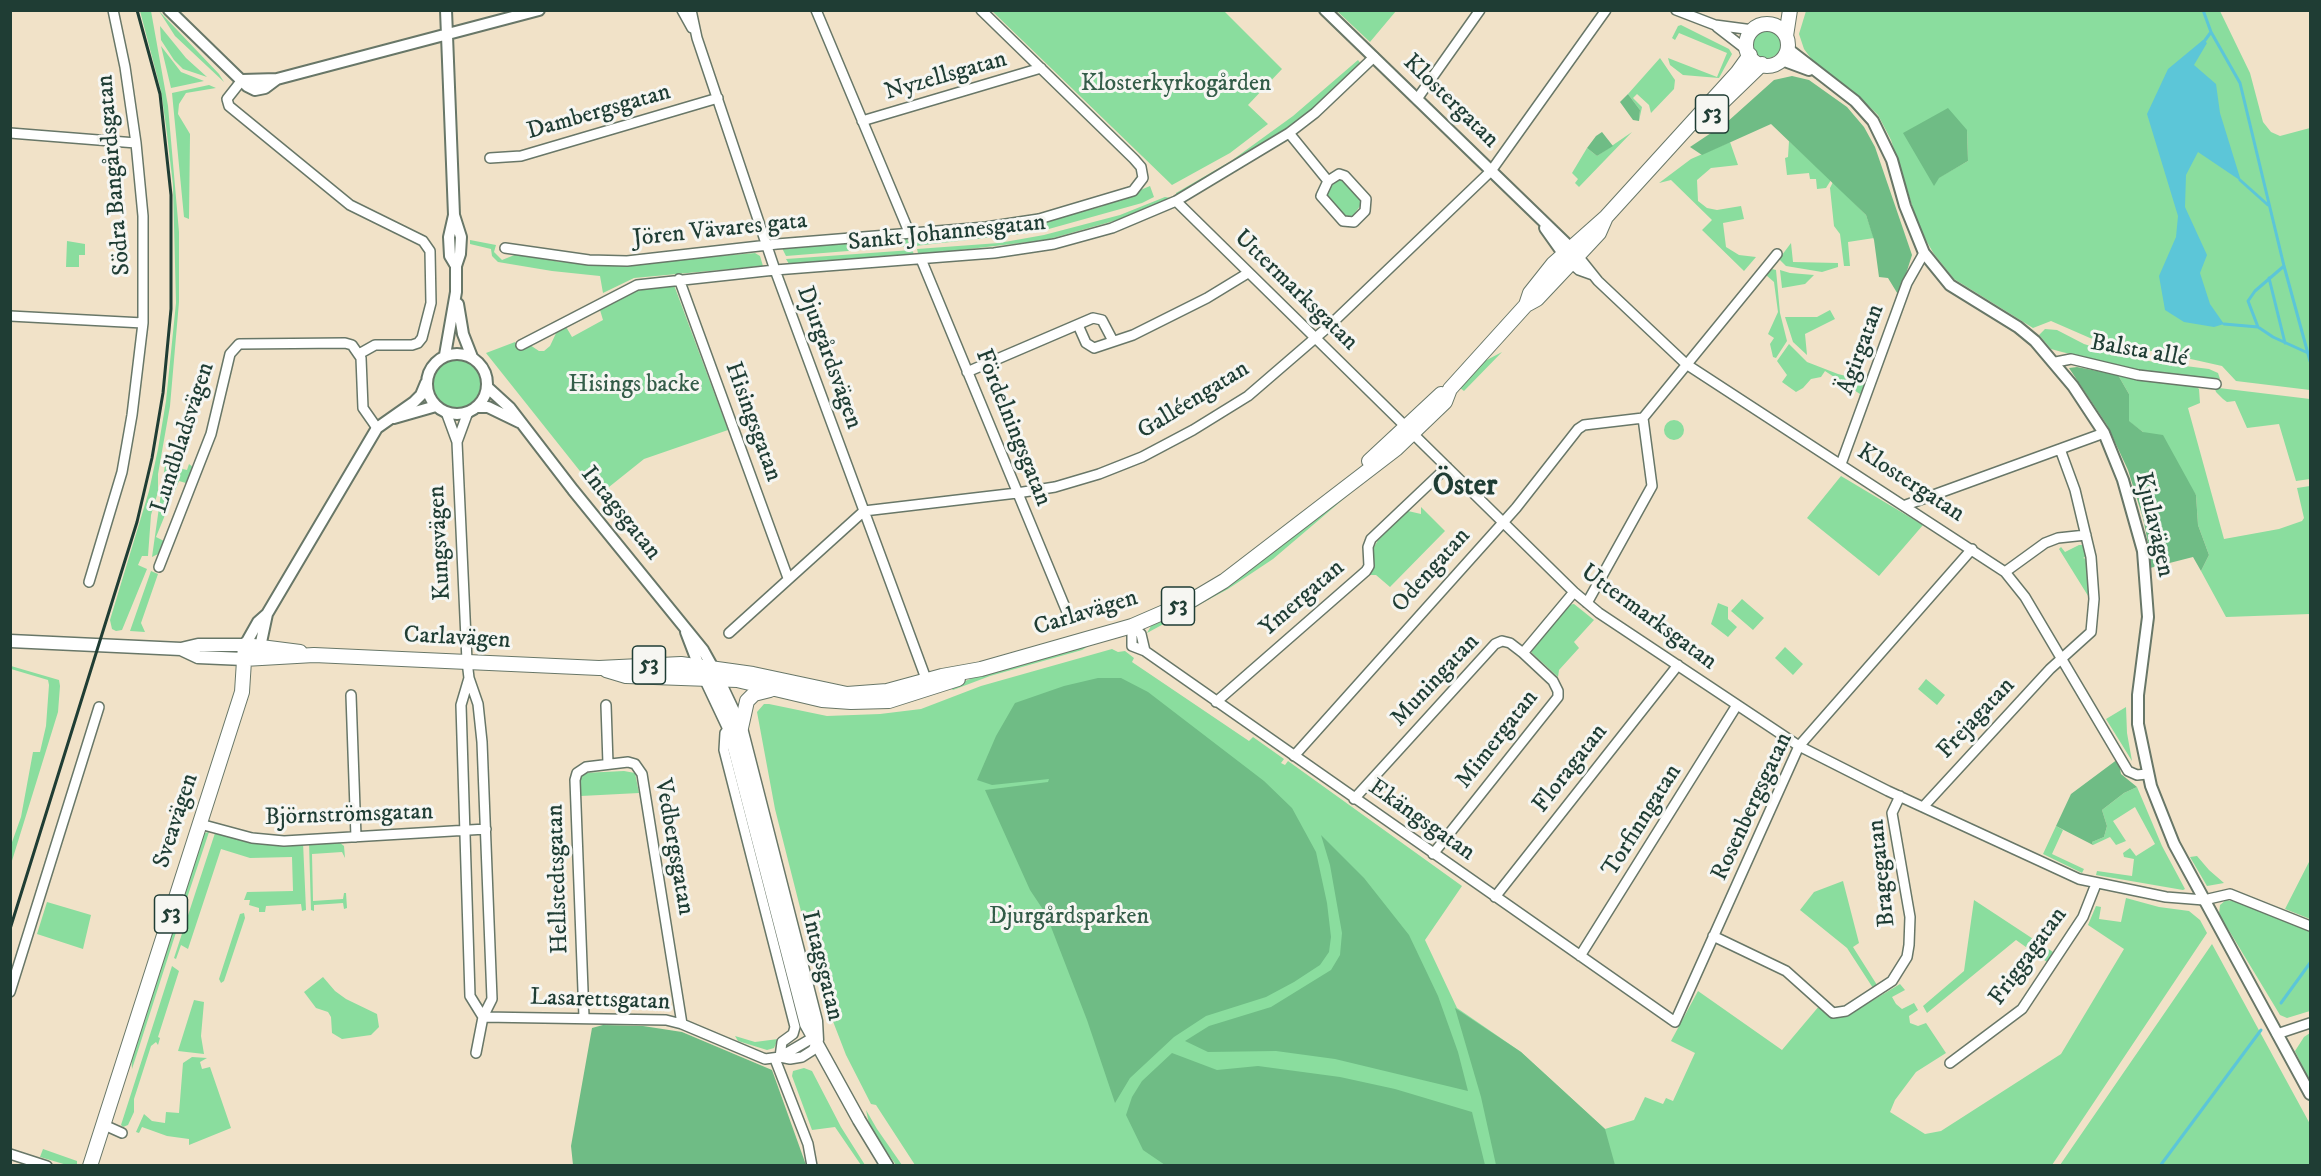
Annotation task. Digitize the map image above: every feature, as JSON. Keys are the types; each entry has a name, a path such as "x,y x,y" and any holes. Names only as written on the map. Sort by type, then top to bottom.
{"main road":[{"name":"53","path":"1749,53 1748,39 1775,10"},
{"path":"1749,53 1762,64 1772,65 1785,48 1790,10"},
{"path":"1758,27 1774,25 1785,48"},
{"name":"Carlavägen","path":"709,673 822,700 889,701 928,685 1132,626 1192,600 1224,581 1277,542 1445,402 1450,389 1526,305 1537,299 1570,255 1599,233 1606,217 1737,73 1749,53"},
{"name":"Carlavägen","path":"1658,159 1729,99 1762,64"},
{"name":"Carlavägen","path":"10,641 181,649 198,645 252,652 599,668 626,676 753,674 847,694 928,685"},
{"name":"Sveavägen","path":"88,1166 96,1154 101,1130 242,692 252,652"},
{"name":"Intagsgatan","path":"709,673 735,728 816,1021 817,1041"},
{"path":"735,728 747,701 754,694 777,689"},
{"path":"817,1041 859,1120 887,1166"}],"street":[{"name":"Södra Bangårdsgatan","path":"89,582 122,472 132,415 143,323 143,216 136,143 125,67 113,10"},
{"path":"169,10 224,66 242,80 277,79 539,10"},
{"path":"446,10 454,215 461,237 456,266 456,292 446,355"},
{"name":"Djurgårdsvägen","path":"682,10 697,38"},
{"name":"Djurgårdsvägen","path":"691,10 697,38 775,270 928,685"},
{"path":"816,10 909,232"},
{"path":"981,10 1041,68"},
{"name":"Klostergatan","path":"1325,10 1491,171 1570,255 1579,270 1593,276 1686,364 1906,505 2005,572 2025,597 2128,771 2137,776 2147,774"},
{"path":"1417,99 1480,10"},
{"name":"Galléengatan","path":"864,511 1017,493 1055,487 1099,474 1152,452 1248,396 1316,337 1491,171 1606,10"},
{"path":"1676,10 1715,26 1749,53"},
{"path":"1715,26 1758,27"},
{"name":"Kjulavägen","path":"1785,48 1855,101 1873,121 1892,160 1905,206 1924,253 1950,285 2018,327 2056,362 2104,433 2123,480 2143,551 2148,617 2139,685 2138,724 2147,774 2162,818 2310,1094"},
{"name":"Sankt Johannesgatan","path":"521,345 629,288 679,279 994,253 1054,244 1112,228 1176,201 1289,133 1315,113 1374,57"},
{"name":"Nyzellsgatan","path":"862,121 964,93 1041,68"},
{"name":"Jören Vävares gata","path":"505,248 589,260 627,261 768,245 986,227 1039,219 1133,191 1143,178 1141,167 1041,68"},
{"path":"242,80 227,99 229,106 350,205 423,242 430,251 432,303 422,338 418,343 412,345 375,345 359,354 363,408 377,428"},
{"name":"Dambergsgatan","path":"490,158 521,156 718,98"},
{"path":"10,133 136,143"},
{"path":"1289,133 1329,181"},
{"path":"1339,174 1345,176 1366,199 1365,211 1354,222 1343,221 1320,196 1329,181 1339,174"},
{"name":"Uttermarksgatan","path":"1176,201 1574,592 1799,746 1923,807 2079,879 2166,897 2204,900 2230,894 2310,926"},
{"name":"Ägirgatan","path":"1841,464 1907,283 1924,253"},
{"path":"1587,603 1652,486 1643,418 1777,254"},
{"name":"Fördelningsgatan","path":"921,259 1067,612"},
{"path":"1078,325 1089,347 1094,348 1113,342 1207,298 1248,273"},
{"name":"Hisingsgatan","path":"679,279 788,578"},
{"path":"456,292 463,334 472,357 484,371 487,387 482,401 472,410 456,414 441,409 427,392 426,383 430,369 446,355 458,353 472,357"},
{"path":"10,316 143,323"},
{"path":"967,372 1097,318 1105,324 1113,342"},
{"name":"Lundbladsvägen","path":"159,567 211,434 234,348 246,342 345,343 352,345 359,354"},
{"name":"Balsta allé","path":"2056,362 2071,359 2138,375 2216,384"},
{"name":"Sveavägen","path":"252,652 267,614 377,428 394,418 421,395 426,383"},
{"name":"Intagsgatan","path":"487,387 510,408 686,631 709,673"},
{"name":"Intagsgatan","path":"472,410 488,406 522,423"},
{"name":"Sveavägen","path":"394,418 408,416 428,407 441,409"},
{"name":"Kungsvägen","path":"441,409 457,442 467,661 469,678 478,704 486,829 492,999 483,1017 476,1053"},
{"name":"Kungsvägen","path":"457,442 472,410"},
{"name":"Odengatan","path":"1294,756 1503,522 1578,429 1584,425 1643,418"},
{"path":"1906,505 2104,433"},
{"path":"2005,572 2045,543 2058,538 2086,535 2060,449"},
{"name":"Ymergatan","path":"1216,702 1366,571 1369,566 1368,547 1371,539 1447,467"},
{"path":"729,633 864,511"},
{"name":"Frejagatan","path":"1923,807 2061,658 2085,640 2094,626 2094,585 2086,535"},
{"name":"Rosenbergsgatan","path":"1675,1022 1799,746 1972,549"},
{"path":"1523,653 1574,592"},
{"name":"Ekängsgatan","path":"1132,626 1141,634 1145,651 1675,1022"},
{"name":"Muningatan","path":"1354,799 1495,644 1502,641 1510,643 1523,653"},
{"name":"Mimergatan","path":"1434,854 1558,697 1553,681 1523,653"},
{"name":"Floragatan","path":"1495,897 1678,665"},
{"name":"Kungsvägen","path":"469,678 461,705 470,996 483,1017"},
{"path":"351,695 356,837"},
{"path":"461,705 478,704"},
{"path":"606,705 608,764"},
{"name":"Torfinngatan","path":"1580,956 1737,705"},
{"path":"10,992 99,707"},
{"name":"Intagsgatan","path":"735,728 725,733 724,750 795,1027 793,1034 782,1042 777,1058"},
{"name":"Hellstedtsgatan","path":"584,1017 575,780 580,769 608,764"},
{"name":"Vedbergsgatan","path":"608,764 634,764 642,774 682,1024"},
{"name":"Bragegatan","path":"1713,936 1786,971 1833,1013 1846,1011 1892,981 1907,957 1909,945 1910,917 1892,813 1900,796"},
{"name":"Björnströmsgatan","path":"200,824 268,840 465,831"},
{"path":"465,831 486,829"},
{"name":"Friggagatan","path":"1950,1063 2022,1009 2083,917 2096,884"},
{"name":"Lasarettsgatan","path":"483,1017 646,1017 682,1024 754,1055 777,1058"},
{"path":"2277,1034 2310,1023"},
{"path":"812,1166 808,1144 777,1058 808,1040 817,1041"},
{"path":"101,1130 122,1133"},
{"path":"10,1154 47,1166"}],"green space":[{"path":"140,11 151,11 168,106 179,232 179,302 170,406 158,474 158,492 151,515 148,556 142,556 138,565 147,569 122,630 116,631 112,629 110,620 149,491 158,449 166,401 176,303 173,185 166,126 161,91"},
{"path":"159,11 219,74 224,82 175,36"},
{"name":"Klosterkyrkogården","path":"992,11 1224,11 1282,69 1248,105 1268,124 1230,153 1172,185"},
{"path":"1337,11 1396,11 1370,42"},
{"path":"1806,11 2220,11 2250,73 2263,122 2271,132 2280,136 2310,128 2310,390 2236,381 2222,366 2155,351 2133,351 2090,338 2051,321 2033,328 1954,279 1934,254 1920,230 1891,140 1878,115 1853,91 1815,64 1804,49 1799,34","holes":["1967,130 1968,161 1938,178"]},
{"path":"1681,25 1729,49 1732,54 1719,78 1683,75 1670,65 1668,58 1717,77 1727,53 1679,33 1675,40 1672,38 1678,26"},
{"path":"160,26 186,58 207,77 183,69 174,60 161,40"},
{"path":"1767,30 1777,34 1781,44 1777,54 1767,58 1757,54 1753,44 1757,34"},
{"path":"161,46 181,72 204,81 171,88"},
{"path":"1660,58 1675,80 1674,89 1651,113 1649,105 1637,94 1633,98 1642,107 1639,121 1640,110 1628,94"},
{"path":"1358,60 1361,64 1327,98 1282,134 1176,196 1176,193 1231,161 1293,116"},
{"path":"1792,76 1809,80 1847,107 1864,127 1875,147 1912,255 1899,296 1888,278 1879,277 1874,240 1866,215 1771,124 1702,155 1690,147 1726,123 1774,80"},
{"path":"209,85 216,88 186,93 179,104 178,114 190,134 189,219 184,217 172,93"},
{"path":"1628,94 1640,110 1639,121 1633,120 1620,102"},
{"path":"1948,108 1967,130 1968,161 1939,178 1934,186 1903,133"},
{"path":"1602,132 1613,146 1597,156 1587,148"},
{"path":"1632,132 1579,187 1575,183 1578,179 1572,173 1587,148 1597,156"},
{"path":"1789,141 1831,180 1826,188 1817,189 1816,179 1810,179 1809,173 1787,175 1785,158 1788,157"},
{"path":"1730,142 1738,165 1711,168 1697,180 1698,201 1707,208 1717,210 1741,206 1744,219 1723,223 1726,247 1739,255 1756,257 1744,271 1702,230 1712,220 1671,180 1659,183 1691,159"},
{"path":"1340,179 1345,181 1363,202 1352,217 1345,218 1325,197 1329,188"},
{"path":"1833,182 1866,215 1874,238 1848,242 1850,266 1844,266 1840,234 1834,226 1830,188"},
{"path":"1150,186 1154,197 1142,203 1038,232 915,246 912,238 1038,223 1100,207"},
{"path":"1165,197 1171,198 1128,217 1046,240 935,253 918,253 917,249 999,243 1044,235 1120,215"},
{"path":"907,238 910,246 786,256 781,246"},
{"path":"470,240 496,245 494,252 502,260 517,254 560,262 629,264 755,253 760,256 763,266 634,278 603,293 600,276 498,262 492,256 491,249 470,244"},
{"path":"67,241 85,244 85,255 79,255 79,267 66,267"},
{"path":"1791,243 1793,262 1838,263 1838,267 1822,272 1786,266 1779,259"},
{"path":"912,250 914,254 789,264 786,259"},
{"path":"1772,269 1776,270 1780,313 1787,341 1776,358 1773,357 1770,344 1774,338 1768,334 1778,312 1774,282 1766,275"},
{"path":"1780,270 1814,275 1805,284 1782,288"},
{"name":"Hisings backe","path":"674,285 728,430 644,459 599,495 486,353 515,342 519,349 530,345 539,351 544,351 550,346 558,329 565,325 572,337 603,320 600,310 635,291"},
{"path":"1830,310 1835,319 1805,334 1807,355 1793,342 1785,317 1817,317"},
{"path":"2045,329 2057,330 2084,344 2116,354 2154,362 2209,369 2218,373 2220,379 2137,370 2051,349 2039,335"},
{"path":"1789,344 1807,362 1838,374 1866,381 1858,400 1860,394 1825,371 1821,377 1811,379 1796,392 1782,382 1787,375 1777,361"},
{"path":"1502,352 1464,391 1460,388 1483,362"},
{"path":"456,358 465,360 476,369 481,383 479,392 470,403 456,408 447,406 436,397 431,383 433,374 442,363"},
{"path":"2077,367 2118,375 2129,394 2129,421 2143,432 2163,435 2196,495 2198,525 2209,555 2201,571 2193,557 2150,568 2150,553 2143,518 2128,470 2107,425 2069,368"},
{"path":"2118,375 2194,385 2199,389 2200,403 2188,408 2224,539 2279,529 2302,521 2304,518 2297,488 2310,486 2310,614 2226,617 2201,571 2209,555 2198,525 2196,495 2143,432 2128,421 2129,394"},
{"path":"2215,389 2310,399 2310,479 2296,481 2279,424 2247,428 2235,401 2227,402 2223,399 2216,392"},
{"path":"1674,420 1681,423 1684,430 1681,437 1674,440 1667,437 1664,430 1667,423"},
{"path":"189,464 193,467 186,483 179,481 156,537 164,541 158,554 152,557 165,465 187,470"},
{"path":"1841,476 1923,525 1879,576 1807,518"},
{"path":"1360,485 1273,559 1228,589 1147,633 1151,626 1190,609 1259,562"},
{"path":"1421,507 1445,531 1390,587 1376,575 1369,575 1374,569 1373,549 1378,540 1408,511 1421,514"},
{"path":"2079,545 2085,545 2087,556 2083,558 2087,559 2090,599 2059,549 2061,547 2065,552"},
{"path":"151,571 158,574 141,623 145,632 130,631"},
{"path":"1742,599 1764,618 1753,630 1731,611"},
{"path":"1718,603 1728,607 1728,619 1737,627 1728,637 1711,624"},
{"path":"1574,604 1594,620 1574,642 1579,648 1559,670 1558,677 1532,653 1532,647 1568,605"},
{"path":"1095,642 1082,650 990,676 953,690 950,688 983,673"},
{"path":"1785,647 1803,664 1793,675 1775,658"},
{"name":"Djurgårdsparken","path":"1112,649 1118,652 1125,651 1134,658 1132,662 1249,741 1253,737 1284,759 1281,763 1285,765 1288,761 1462,886 1425,940 1457,1008 1521,1052 1605,1129 1634,1120 1645,1097 1663,1104 1666,1098 1673,1101 1695,1053 1671,1041 1698,991 1782,1050 1820,1005 1830,1017 1845,1017 1900,984 1905,990 1892,997 1896,1004 1902,1009 1914,1003 1918,1010 1909,1016 1910,1023 1918,1026 1926,1023 1946,1053 1916,1072 1895,1100 1890,1112 1925,1134 1941,1131 2061,1054 2124,949 2088,925 2096,906 2101,907 2099,919 2121,922 2126,898 2159,907 2189,911 2200,920 2207,933 2052,1165 915,1165 876,1105 871,1104 846,1055 829,1011 834,1002 832,995 827,1004 805,927 775,809 757,712 764,704 827,716 880,714 921,709 981,686"},
{"path":"11,666 59,680 60,686 58,712 11,864 11,845 21,817 33,752 40,752 46,726 49,685 48,680 11,669"},
{"path":"1098,678 1121,678 1148,692 1264,781 1292,808 1316,852 1327,903 1331,937 1329,952 1320,965 1294,982 1266,997 1206,1016 1174,1037 1130,1078 1115,1103 1087,1020 1046,914 1030,890 985,790 1048,782 1049,779 992,785 977,780 996,736 1015,703 1064,686"},
{"path":"1926,679 1945,695 1937,705 1918,689"},
{"path":"2126,707 2127,733 2132,761 2106,719"},
{"path":"2118,759 2121,774 2137,787 2124,793 2102,810 2107,826 2104,837 2092,842 2093,845 2056,826 2071,794"},
{"path":"624,771 635,773 639,793 581,796 580,781 583,773"},
{"path":"2137,787 2162,846 2185,889 2183,890 2096,875 2097,871 2132,876 2134,859 2124,857 2123,853 2130,848 2136,856 2155,844 2135,807 2113,821 2126,841 2116,845 2110,837 2093,845 2092,842 2104,837 2107,826 2102,810 2124,793"},
{"path":"2056,826 2063,830 2052,854 2084,869 2082,873 2043,854"},
{"path":"209,832 132,1069 131,1054 204,833"},
{"path":"215,833 246,842 303,842 306,910 302,911 301,904 266,906 265,912 259,912 259,908 249,905 250,900 244,900 247,892 293,891 292,857 250,858 221,849 188,949 181,945 176,959 174,958"},
{"path":"1321,835 1364,878 1409,935 1438,996 1458,1052 1468,1091 1335,1059 1276,1051 1208,1052 1185,1041 1209,1026 1271,1007 1331,970 1340,955 1342,933 1330,865"},
{"path":"309,842 339,842 344,846 345,858 342,852 312,854 313,901 343,899 346,893 347,908 344,909 343,903 314,905 314,911 311,910"},
{"path":"2197,856 2224,883 2207,886 2190,857"},
{"path":"2310,860 2310,919 2285,909"},
{"path":"1843,881 1859,943 1853,947 1877,985 1873,988 1847,948 1800,910 1814,892"},
{"path":"1974,900 2053,952 2047,962 2016,940 1927,1013 1923,1006 1964,971"},
{"path":"2226,900 2239,902 2310,931 2310,1011 2287,1018 2280,1015 2219,914 2220,905"},
{"path":"47,902 91,915 83,949 37,934"},
{"path":"244,913 245,918 224,981 221,983 219,979 240,914"},
{"path":"2212,944 2310,1124 2310,1165 2060,1165"},
{"path":"172,966 179,971 158,1037 160,1038 158,1045 156,1042 151,1046 134,1099 134,1112 128,1125 123,1127 121,1125"},
{"path":"323,977 335,991 346,999 377,1014 379,1027 371,1035 342,1039 332,1033 331,1017 328,1012 316,1008 304,992"},
{"path":"194,1000 204,1002 201,1036 204,1054 178,1051"},
{"path":"1455,1008 1521,1052 1605,1129 1615,1165 1496,1165 1481,1097"},
{"path":"603,1025 643,1026 682,1032 772,1070 806,1165 573,1165 571,1146 592,1028"},
{"path":"2310,1033 2310,1082 2295,1051 2304,1037"},
{"path":"735,1036 755,1042 778,1039 774,1048 767,1050 738,1041"},
{"path":"1172,1053 1217,1070 1258,1066 1340,1077 1395,1089 1472,1112 1485,1165 1165,1165 1143,1150 1126,1115 1132,1097 1142,1081"},
{"path":"192,1057 207,1058 200,1062 202,1069 210,1067 231,1128 189,1145 189,1139 167,1136 142,1127 139,1133 136,1132 144,1114 152,1121 165,1123 166,1112 179,1113 183,1063"},
{"path":"804,1068 812,1071 841,1127 865,1165 861,1165 835,1127 812,1130 792,1076 793,1071"},
{"path":"866,1110 902,1165 896,1165 870,1128"},
{"path":"43,1149 77,1161 77,1165 67,1165 40,1157"}],"water":[{"path":"2203,40 2207,43 2194,65 2216,84 2220,113 2241,181 2198,152 2186,175 2185,207 2207,255 2200,273 2210,304 2224,324 2214,327 2184,322 2165,310 2159,276 2176,237 2178,216 2147,114 2168,69"}],"waterway":[{"path":"2203,10 2211,32 2240,83 2284,266 2310,361"},
{"path":"2203,43 2211,32"},
{"path":"2240,180 2268,205"},
{"path":"2284,266 2255,291 2248,301 2258,327 2273,337 2308,353"},
{"path":"2269,278 2285,343"},
{"path":"2224,324 2258,327"},
{"path":"2281,1003 2310,963"},
{"path":"2160,1166 2261,1030"}],"railway":[{"path":"10,929 137,522 152,458 163,393 171,309 171,195 160,94 137,10"}],"district":[{"name":"Öster","path":"1465,488"}]}
